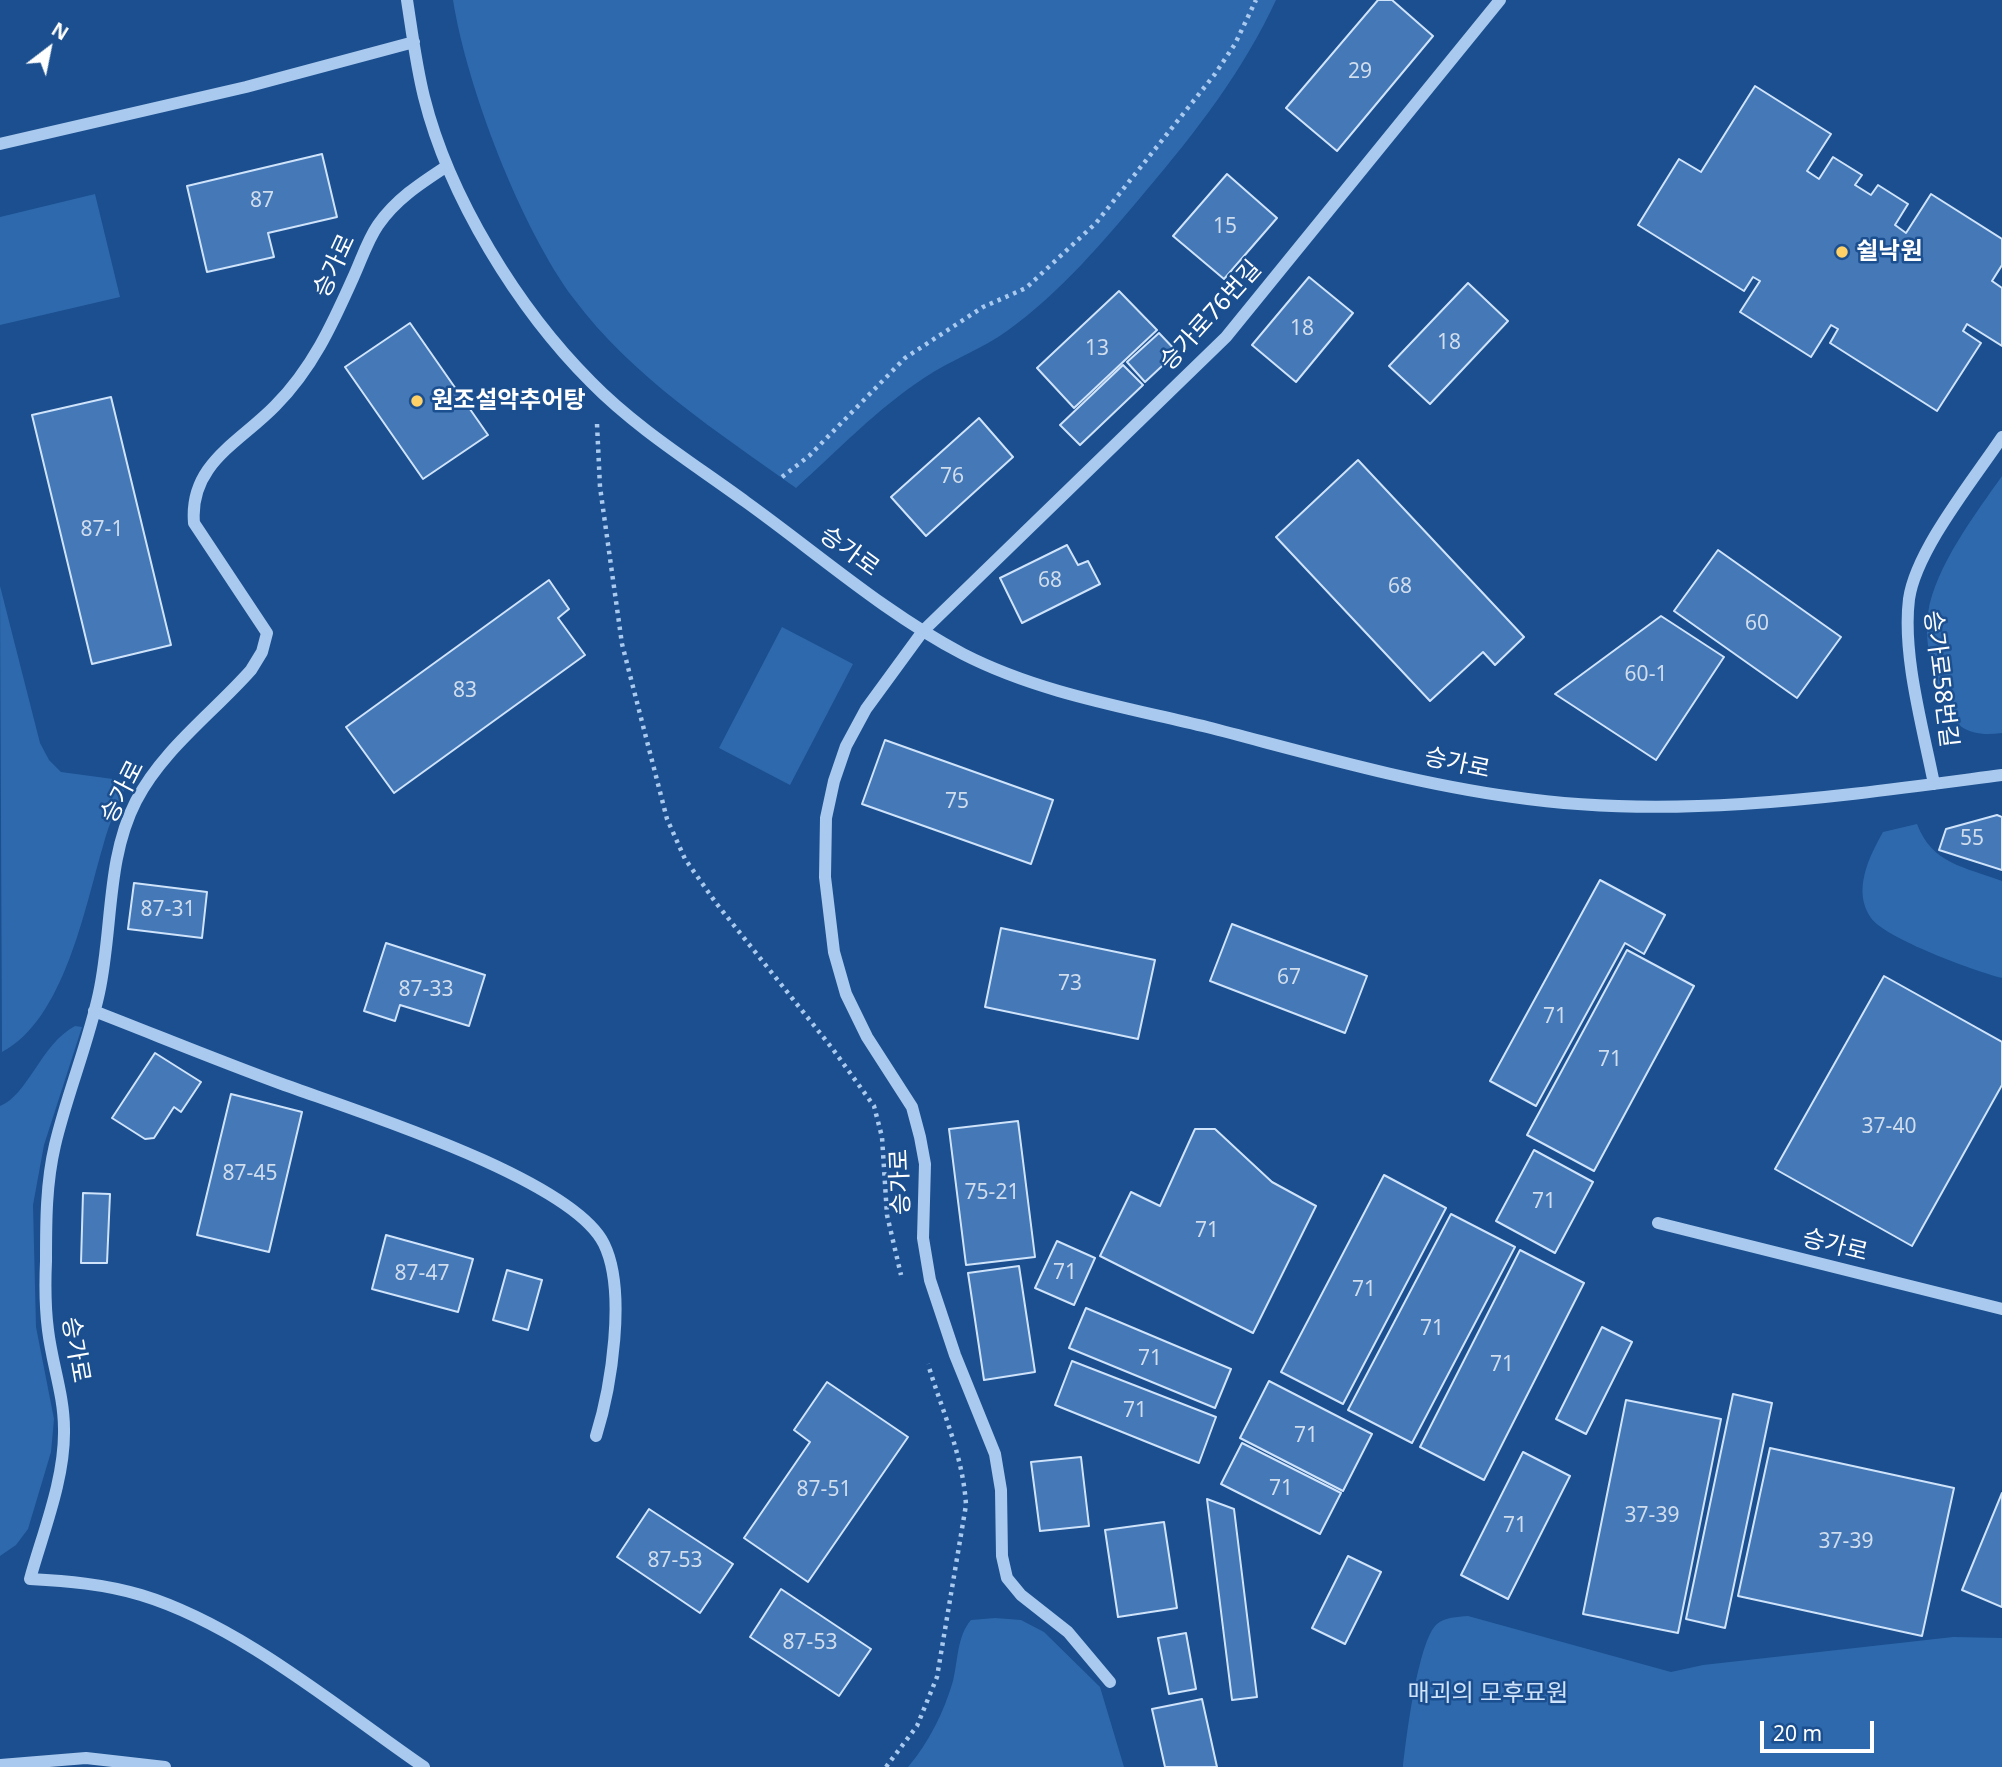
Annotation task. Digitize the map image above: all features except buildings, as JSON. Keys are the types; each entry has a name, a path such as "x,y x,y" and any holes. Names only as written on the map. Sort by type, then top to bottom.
{"street":[{"name":"승가로","path":"407,0 425,99 447,166 468,211 515,286 558,347 594,386 661,440 923,631 1007,674 1055,690 1344,762 1514,797 1702,806 2002,775"},
{"name":"승가로76번길","path":"923,631 1226,337 1500,0"},
{"path":"0,144 246,88 414,42"},
{"name":"승가로","path":"424,1767 284,1671 203,1620 161,1602 110,1587 30,1579 54,1490 65,1433 64,1406 48,1331 45,1287 48,1181 61,1122 94,1011 108,940 117,854 135,803 162,762 251,670 262,652 267,633 194,523 192,503 197,485 209,466 276,406 301,377 324,342 384,217 409,191 447,166"},
{"name":"승가로58번길","path":"1934,783 1914,677 1909,635 1909,598 1931,543 2002,437"},
{"name":"승가로","path":"923,631 866,709 846,746 834,781 826,818 825,877 834,952 846,993 867,1037 912,1107 925,1164 923,1238 930,1280 955,1355 995,1454 1001,1490 1002,1556 1007,1578 1021,1595 1068,1632 1110,1682"},
{"path":"94,1011 474,1156 579,1213 605,1245 613,1279 612,1372 596,1436"},
{"name":"승가로","path":"1658,1223 2002,1309"},
{"path":"0,1765 86,1759 164,1767"}],"path":[{"path":"782,477 809,456 905,358 983,307 1027,288 1096,223 1214,74 1235,44 1256,0"},
{"path":"594,386 600,487 622,644 667,818 685,859 716,904 832,1048 874,1107 882,1136 887,1215 902,1280"},
{"path":"886,1767 917,1726 937,1677 966,1505 964,1478 957,1449 926,1359"}],"green space":[{"path":"453,0 1276,0 1249,52 1200,124 1080,266 1045,300 1007,331 934,372 890,403 796,488 649,378 622,354 574,299 535,235 499,156 470,74"},
{"path":"95,194 120,297 0,325 0,217"},
{"path":"2002,476 2002,733 1982,734 1966,730 1959,725 1943,702 1930,658 1927,624 1932,595 1948,559"},
{"path":"0,586 40,743 49,760 61,772 128,781 108,829 79,930 56,989 41,1015 23,1036 2,1052"},
{"path":"782,627 853,664 790,785 719,748"},
{"path":"1917,824 1931,848 1941,856 2002,881 2002,978 1972,969 1894,935 1871,918 1865,908 1865,874 1883,832"},
{"path":"75,1026 82,1027 44,1145 33,1205 36,1327 54,1419 51,1452 28,1529 16,1545 0,1556 0,1106 19,1091 53,1045"},
{"name":"매괴의 모후묘원","path":"1468,1616 1671,1672 1703,1665 1953,1637 2002,1638 2002,1767 1403,1767 1414,1691 1430,1634 1437,1624 1444,1620"},
{"path":"971,1620 1021,1620 1044,1632 1100,1687 1124,1767 908,1767 929,1737 945,1704 966,1626"}],"place":[{"name":"쉴낙원","path":"1842,252"},
{"name":"원조설악추어탕","path":"417,401"}]}
